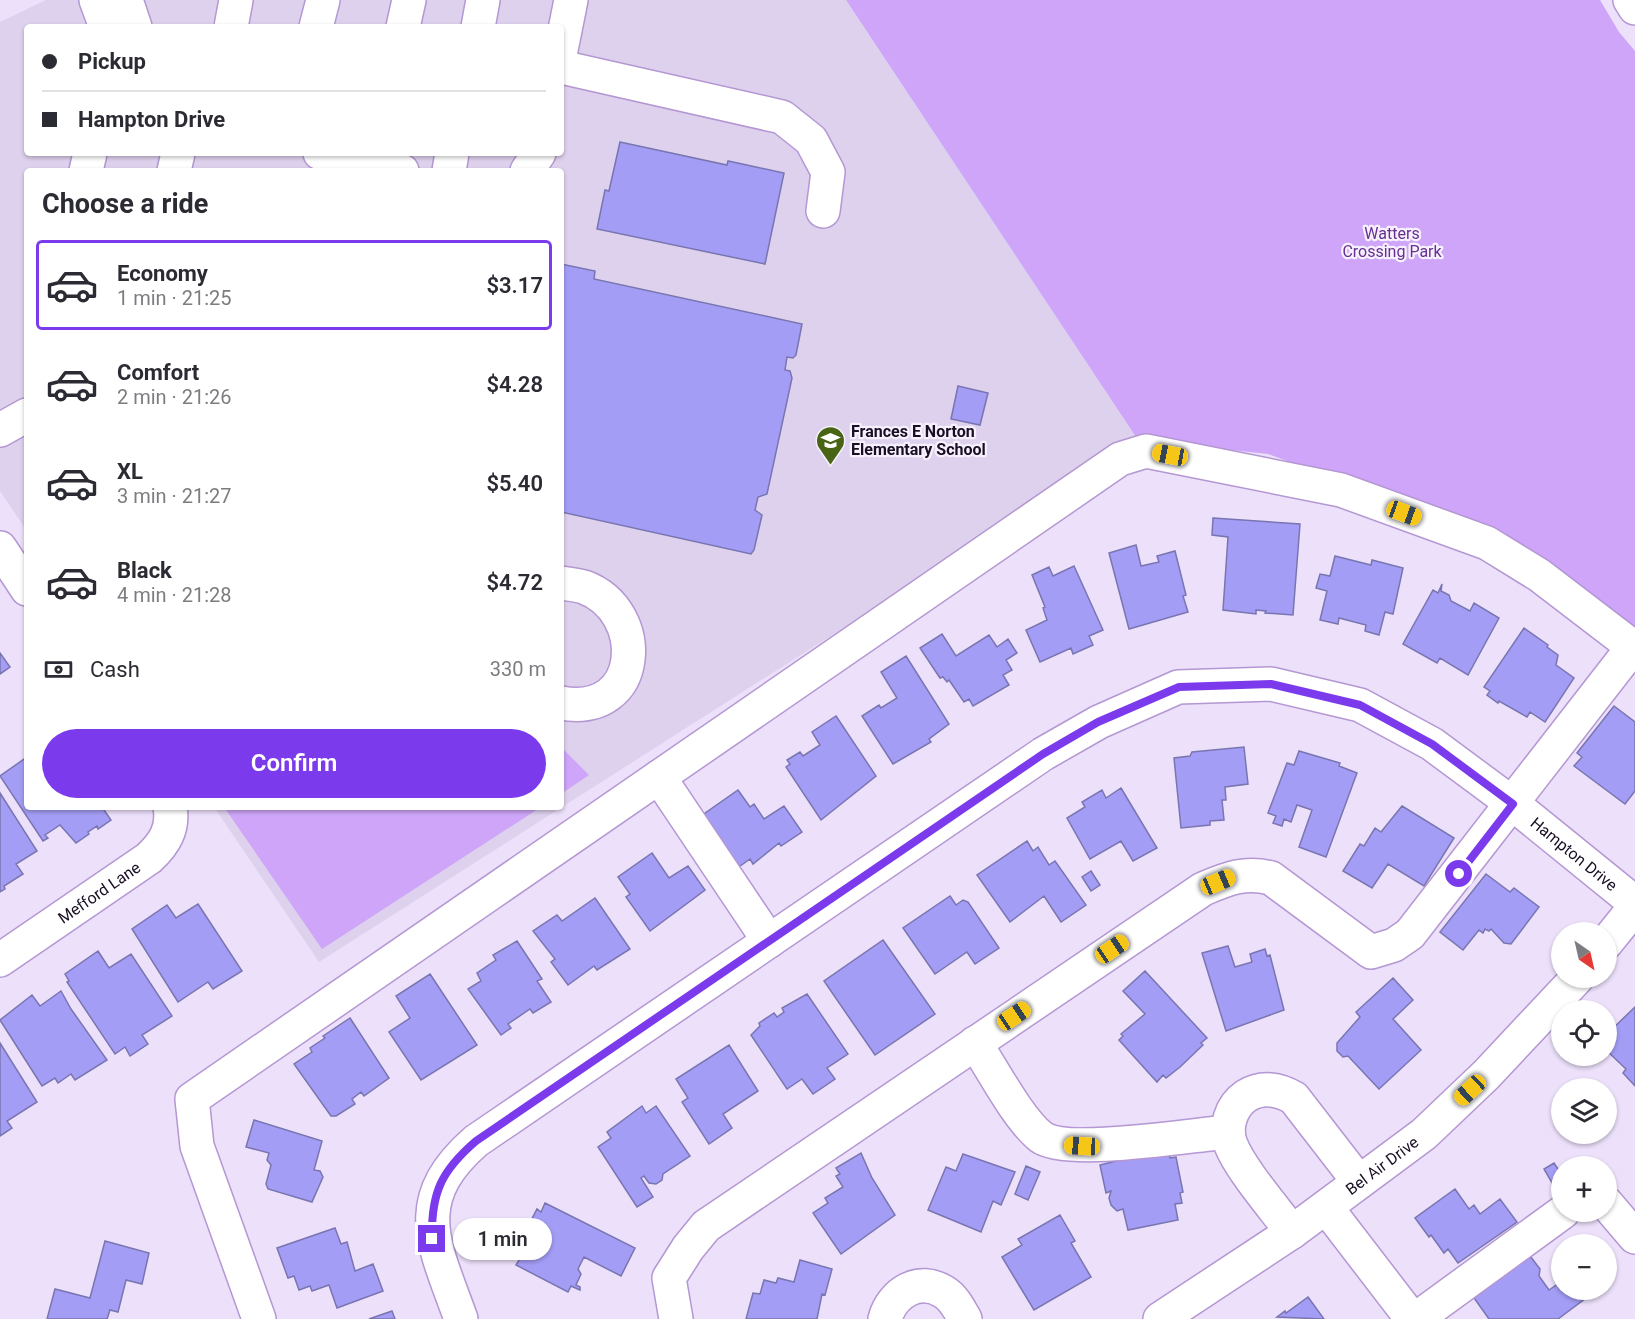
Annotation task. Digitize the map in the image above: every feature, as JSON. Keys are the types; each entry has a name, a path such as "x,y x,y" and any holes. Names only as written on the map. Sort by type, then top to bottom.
{"street":[{"path":"96,0 105,24"},
{"path":"126,0 134,24"},
{"path":"232,24 236,0"},
{"path":"317,24 323,0"},
{"path":"404,24 409,0"},
{"path":"479,24 483,0"},
{"path":"564,35 571,0"},
{"path":"1630,0 1635,8"},
{"path":"564,68 782,117 811,140 828,172 823,211"},
{"path":"346,156 372,159 394,168"},
{"path":"0,430 24,417"},
{"path":"259,1319 197,1146 192,1099 1120,459 1146,451 1341,490 1487,543 1539,574 1633,647 1432,909 1410,934 1394,945 1371,952 1270,878 1254,874 1233,876 1190,896 706,1226 688,1248 669,1278 676,1319"},
{"path":"0,548 24,584"},
{"path":"564,584 585,588 605,601 618,617 628,638 630,658 623,678 613,691 594,702 577,706 564,704"},
{"name":"Hampton Drive","path":"461,1319 432,1239 432,1210 440,1183 455,1160 476,1141 1043,754 1098,722 1179,687 1271,684 1360,705 1432,744 1513,804 1635,905"},
{"path":"659,777 769,941"},
{"name":"Mefford Lane","path":"0,960 149,858 161,846 169,832 170,810"},
{"path":"1617,929 1635,905"},
{"name":"Bel Air Drive","path":"1160,1319 1292,1232 1424,1134 1486,1075 1568,988"},
{"path":"975,1043 1030,1126 1054,1144 1082,1146 1228,1132"},
{"path":"1292,1232 1238,1156 1228,1132 1229,1119 1244,1097 1256,1091 1282,1092 1302,1109 1359,1182"},
{"path":"1326,1207 1414,1319 1551,1221"},
{"path":"1617,1216 1635,1237"},
{"path":"885,1319 889,1306 897,1296 908,1288 921,1286 934,1287 945,1293 955,1302 965,1319"}],"shaded area":[{"name":"Frances E Norton Elementary School","path":"46,0 846,0 1138,440 564,806 564,168 24,168 24,527 0,491 0,22"},
{"name":"Frances E Norton Elementary School","path":"216,810 557,810 319,962"}],"green space":[{"name":"Watters Crossing Park","path":"846,0 1600,0 1619,32 1635,51 1635,639 1479,530 1268,454 1138,440"},
{"path":"564,750 589,775 564,792"},
{"path":"226,810 536,810 322,949"}],"building":[{"path":"620,142 727,165 728,161 784,173 765,264 597,229 605,190 609,191"},
{"path":"564,265 595,271 594,279 802,324 796,355 793,358 787,357 785,370 790,371 792,378 767,494 758,497 755,510 762,515 754,550 751,554 564,513"},
{"path":"958,386 988,393 980,425 951,419"},
{"path":"1213,518 1300,524 1293,615 1256,610 1256,614 1223,610 1228,537 1212,535"},
{"path":"1136,545 1141,566 1159,562 1157,556 1175,551 1188,612 1129,629 1109,553"},
{"path":"1335,556 1371,565 1372,560 1403,568 1393,614 1385,612 1379,635 1365,631 1366,625 1339,618 1338,624 1320,620 1327,591 1316,588 1320,574 1330,576"},
{"path":"1074,566 1103,630 1089,636 1093,645 1073,654 1071,648 1040,662 1026,630 1047,620 1043,608 1045,607 1032,575 1049,567 1053,576"},
{"path":"1442,584 1441,591 1449,595 1451,601 1470,611 1474,603 1499,618 1468,675 1440,658 1437,663 1403,644 1433,590 1438,593"},
{"path":"1524,628 1558,655 1556,665 1574,678 1545,722 1530,712 1527,717 1499,701 1498,703 1487,695 1490,691 1484,687"},
{"path":"942,634 956,656 989,635 997,647 1008,639 1017,653 1006,660 1012,670 1003,675 1009,685 973,706 969,699 964,702 949,680 947,682 943,677 940,678 920,648"},
{"path":"0,653 10,667 0,674"},
{"path":"906,656 949,724 929,739 931,742 893,764 862,716 879,705 881,708 897,698 881,672"},
{"path":"1614,706 1635,722 1635,791 1625,804 1574,766 1582,757 1577,753"},
{"path":"836,716 876,776 821,820 786,767 790,764 787,760 800,752 803,756 820,745 812,732"},
{"path":"1244,747 1248,784 1225,787 1226,800 1222,800 1224,820 1210,821 1210,825 1181,828 1174,758 1190,756 1192,752"},
{"path":"1299,751 1340,763 1339,766 1357,773 1326,857 1299,847 1312,810 1297,805 1291,822 1284,819 1282,826 1273,823 1276,816 1268,813 1287,763 1294,765"},
{"path":"24,759 24,810 104,810 111,820 98,829 97,826 76,843 60,825 45,835 48,838 43,841 0,776"},
{"path":"1121,788 1157,848 1133,861 1121,841 1090,859 1067,818 1085,807 1082,802 1102,790 1106,798"},
{"path":"738,790 750,807 754,804 764,819 784,806 802,832 781,846 779,843 753,864 750,859 736,869 701,816"},
{"path":"0,793 37,851 16,864 23,874 4,886 5,889 0,892"},
{"path":"1402,806 1454,838 1424,886 1388,864 1372,888 1343,871 1360,844 1364,846 1375,828 1381,832"},
{"path":"1027,841 1033,851 1038,847 1049,865 1055,861 1086,905 1061,922 1044,896 1010,922 977,875"},
{"path":"652,853 669,878 688,866 705,890 650,931 626,897 630,894 618,877"},
{"path":"1091,871 1100,885 1091,891 1082,877"},
{"path":"1486,874 1510,892 1514,888 1539,907 1511,944 1504,943 1491,929 1489,931 1485,929 1483,933 1479,930 1463,950 1440,932"},
{"path":"950,896 956,905 963,900 968,902 999,948 975,964 967,952 935,974 903,928"},
{"path":"595,898 630,949 597,970 594,966 568,985 551,962 555,959 533,931 557,915 562,921"},
{"path":"198,904 242,971 213,989 208,982 178,1002 132,929 167,905 176,918"},
{"path":"883,940 935,1014 875,1055 824,981"},
{"path":"517,941 542,979 537,981 551,1002 533,1013 530,1009 508,1024 511,1028 501,1035 468,989 481,981 477,973 496,960 493,955"},
{"path":"1228,946 1235,967 1252,962 1250,954 1265,949 1267,956 1270,955 1284,1010 1226,1031 1202,953"},
{"path":"98,951 109,968 131,954 172,1016 142,1035 148,1044 130,1056 125,1047 115,1054 67,982 69,981 65,974"},
{"path":"1145,971 1207,1038 1201,1043 1203,1045 1180,1067 1166,1078 1163,1075 1157,1082 1119,1040 1123,1036 1121,1034 1145,1014 1123,991"},
{"path":"430,974 477,1045 421,1080 389,1032 410,1018 396,996"},
{"path":"1393,978 1413,1000 1393,1019 1421,1050 1379,1089 1348,1056 1343,1057 1337,1051 1337,1043 1360,1017 1356,1012"},
{"path":"61,991 107,1060 75,1080 71,1074 58,1083 55,1078 42,1086 0,1020 32,995 40,1006"},
{"path":"807,994 848,1054 827,1068 835,1079 813,1094 802,1079 787,1089 751,1035 760,1026 759,1023 774,1013 777,1017 784,1012 782,1008"},
{"path":"1635,1007 1635,1086 1623,1073 1626,1069 1617,1060 1617,1024"},
{"path":"350,1018 389,1078 364,1096 361,1092 352,1099 355,1104 336,1116 331,1116 294,1064 312,1052 310,1048 325,1038 323,1036"},
{"path":"0,1043 37,1102 7,1121 12,1128 0,1136"},
{"path":"729,1045 758,1091 723,1114 732,1128 709,1144 682,1102 688,1098 676,1079"},
{"path":"642,1106 646,1113 656,1106 690,1156 663,1174 662,1180 656,1184 649,1183 644,1176 641,1178 653,1197 637,1207 598,1147 611,1138 607,1132"},
{"path":"254,1120 322,1141 314,1170 320,1171 323,1177 312,1202 268,1189 266,1184 271,1165 267,1160 269,1153 246,1147"},
{"path":"1168,1148 1170,1158 1176,1157 1183,1192 1180,1193 1182,1203 1175,1204 1178,1220 1128,1230 1123,1209 1117,1211 1111,1205 1109,1198 1111,1191 1106,1193 1100,1165"},
{"path":"861,1153 872,1178 895,1215 841,1254 813,1213 828,1203 825,1198 843,1187 836,1176 840,1174 836,1168"},
{"path":"963,1154 1015,1172 1001,1205 993,1201 981,1232 928,1210 946,1167 956,1171"},
{"path":"1551,1165 1551,1181 1544,1169"},
{"path":"1026,1166 1040,1172 1028,1200 1015,1194"},
{"path":"1455,1189 1469,1209 1474,1205 1480,1214 1500,1199 1517,1222 1458,1263 1448,1249 1444,1253 1415,1218"},
{"path":"545,1203 635,1248 621,1276 584,1257 578,1269 581,1274 576,1285 580,1287 580,1290 571,1286 568,1292 516,1265 521,1257 517,1255 524,1239 522,1238 537,1209 541,1212"},
{"path":"1060,1215 1075,1241 1071,1243 1091,1277 1034,1310 1002,1257 1022,1245 1018,1239"},
{"path":"335,1228 341,1244 347,1242 355,1271 373,1264 383,1291 337,1308 329,1285 312,1291 310,1286 299,1290 294,1276 288,1278 277,1248"},
{"path":"105,1241 149,1253 142,1284 126,1280 118,1312 110,1310 107,1319 47,1319 55,1289 90,1298"},
{"path":"1530,1256 1540,1269 1539,1276 1549,1290 1551,1289 1551,1300 1583,1300 1558,1319 1489,1319 1474,1298"},
{"path":"800,1260 832,1269 825,1295 822,1294 817,1319 746,1319 753,1293 760,1294 764,1280 776,1283 778,1278 794,1282"},
{"path":"1308,1297 1324,1319 1277,1317 1285,1311 1286,1313"},
{"path":"392,1311 395,1319 369,1319"}],"place":[{"name":"Frances E Norton Elementary School","path":"830,466"}],"route":[{"path":"432,1239 432,1210 440,1183 455,1160 476,1141 1043,754 1098,722 1179,687 1271,684 1360,705 1432,744 1513,804 1459,874"}]}
